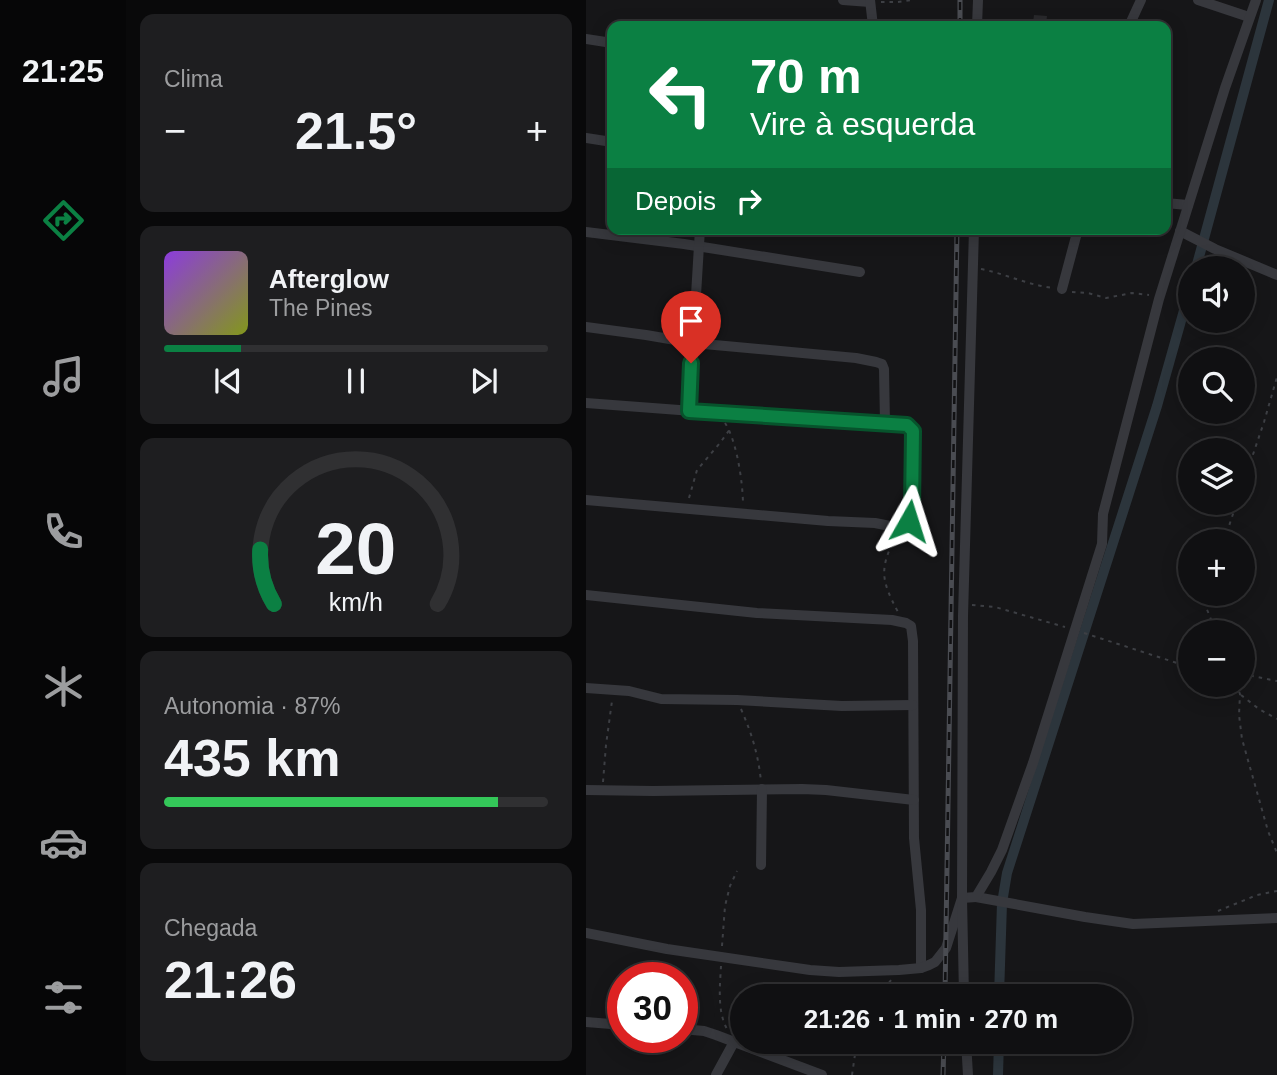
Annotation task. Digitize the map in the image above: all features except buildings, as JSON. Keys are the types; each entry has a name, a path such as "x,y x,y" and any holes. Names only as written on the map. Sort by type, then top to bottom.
{"street":[{"path":"843,0 870,1 872,21"},
{"path":"977,21 978,0"},
{"path":"1131,21 1141,0"},
{"path":"1198,0 1249,17"},
{"path":"976,897 1002,850 1033,763 1102,544 1103,514 1159,299 1256,0"},
{"path":"586,39 607,42"},
{"path":"586,138 607,141"},
{"path":"1171,204 1188,205"},
{"path":"1180,231 1277,275"},
{"path":"586,232 607,235"},
{"path":"609,235 860,272"},
{"path":"689,411 700,235"},
{"path":"964,984 964,565 974,235"},
{"path":"1062,289 1076,235"},
{"path":"586,327 693,343 856,358 880,363 885,369 885,423"},
{"path":"586,403 903,423 913,431 912,509 909,521 900,528 875,523 586,500"},
{"path":"586,594 757,613 903,622 911,626 914,838 921,910 921,968"},
{"path":"586,688 629,691 661,699 842,706 913,705"},
{"path":"761,865 762,789"},
{"path":"586,790 826,790 914,800"},
{"path":"962,898 976,897 1133,924 1277,918"},
{"path":"586,933 721,957 825,971 921,968 932,964 946,948 962,898"},
{"path":"586,1023 607,1024"},
{"path":"698,1030 730,1041"},
{"path":"716,1075 730,1049"},
{"path":"766,1054 822,1075"},
{"path":"967,1054 968,1075"}],"path":[{"path":"870,1 912,0"},
{"path":"1255,449 1277,377"},
{"path":"719,413 730,429 743,488 742,513"},
{"path":"690,509 689,500 697,470 730,429"},
{"path":"900,528 883,566 884,585 903,622"},
{"path":"1255,677 1277,681"},
{"path":"603,790 614,690"},
{"path":"1240,697 1242,738 1268,831 1277,853"},
{"path":"1244,697 1277,719"},
{"path":"737,700 759,757 762,789"},
{"path":"730,1035 723,1022 721,957 725,906 737,871"},
{"path":"1197,922 1232,904 1277,891"},
{"path":"888,984 899,970"},
{"path":"852,1075 855,1054"}],"waterway":[{"path":"1199,256 1269,0"},
{"path":"999,984 1002,903 1007,873 1157,406 1178,332"},
{"path":"998,1075 999,1054"}],"railway":[{"path":"960,0 960,21"},
{"path":"945,984 957,235"},
{"path":"943,1075 944,1054"}],"route":[{"path":"691,363 689,411 903,423 911,427 913,473 909,521"}]}
